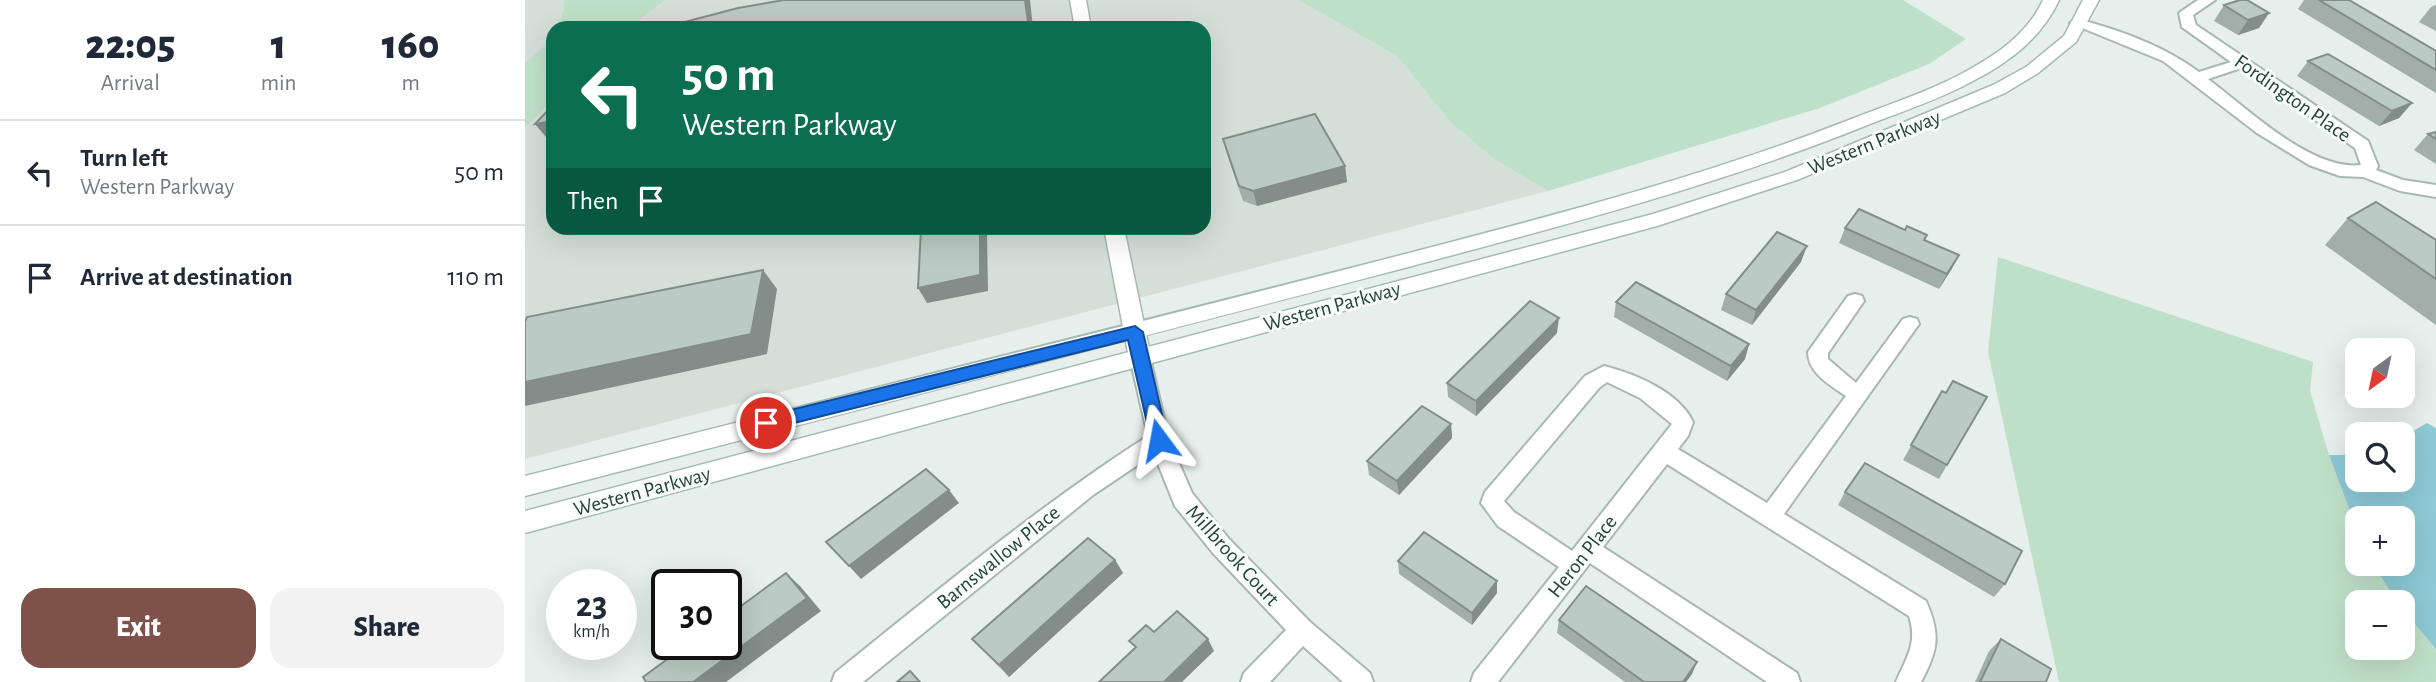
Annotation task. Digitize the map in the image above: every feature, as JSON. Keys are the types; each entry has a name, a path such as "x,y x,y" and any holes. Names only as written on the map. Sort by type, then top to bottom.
{"main road":[{"path":"1078,0 1082,21"},
{"name":"Western Parkway","path":"525,486 1135,332 1621,204 1779,154 1948,86 1984,68 2017,45 2036,26 2051,0"},
{"name":"Western Parkway","path":"525,522 1657,219 1790,176 1971,103 2032,70 2070,39 2091,0"},
{"path":"1115,235 1139,358"}],"street":[{"name":"Fordington Place","path":"2077,23 2165,56 2200,78 2245,115 2297,152 2332,169 2350,173 2365,172 2369,166 2362,145 2187,23 2186,13 2208,0"},
{"path":"2200,78 2243,63"},
{"path":"2365,172 2400,185 2436,191"},
{"path":"1855,302 1818,352 1818,362 1834,378 1859,395"},
{"path":"1770,516 1910,324"},
{"name":"Millbrook Court","path":"1139,358 1159,440 1176,486 1195,516 1302,630 1361,682"},
{"name":"Heron Place","path":"1483,682 1681,430 1683,422 1675,411 1618,377 1604,374 1592,382 1496,492 1492,503 1506,519 1581,557"},
{"name":"Barnswallow Place","path":"844,682 1075,496 1159,440"},
{"path":"1664,451 1918,609 1928,640 1926,650 1908,682"},
{"path":"1581,557 1789,682"},
{"path":"1254,682 1302,630"}],"shaded area":[{"path":"525,0 564,0 560,21 546,21 546,46 525,63"},
{"path":"665,0 1298,0 1397,56 1451,123 1494,159 1548,191 525,459 525,128 546,106 546,235 1211,235 1211,21 638,21"}],"green space":[{"path":"564,0 665,0 638,21 560,21"},
{"path":"1298,0 1903,0 1966,39 1929,64 1820,108 1548,191 1494,159 1451,123 1397,56"},
{"path":"546,45 546,106 525,128 525,63"},
{"path":"1998,257 2313,362 2310,391 2348,506 2345,506 2345,576 2381,576 2389,590 2345,590 2345,660 2415,660 2415,624 2436,649 2436,682 2059,682 1988,352"}],"water":[{"path":"2427,423 2436,428 2436,649 2415,624 2415,590 2389,590 2381,576 2415,576 2415,506 2348,506 2329,455 2345,454 2345,492 2415,492 2415,430"}],"building":[{"path":"784,0 1025,0 1028,21 689,21"},
{"path":"2247,0 2269,13 2248,20 2224,5"},
{"path":"2319,0 2349,0 2436,51 2436,70"},
{"path":"2328,54 2412,103 2392,111 2308,61"},
{"path":"546,112 546,122 535,124"},
{"path":"1315,114 1345,166 1253,191 1239,186 1223,139"},
{"path":"2376,202 2436,240 2436,279 2348,218"},
{"path":"1859,209 1905,230 1907,226 1927,235 1924,240 1959,255 1947,274 1845,228"},
{"path":"1777,232 1807,246 1756,310 1726,294"},
{"path":"921,235 980,235 980,275 918,288"},
{"path":"763,270 751,334 525,382 527,317"},
{"path":"1636,282 1749,344 1731,366 1616,302"},
{"path":"1530,301 1559,318 1476,401 1447,383"},
{"path":"1953,381 1987,397 1947,465 1911,445 1942,391 1946,393"},
{"path":"1422,406 1451,424 1397,481 1367,461"},
{"path":"1865,463 2022,551 2005,584 1845,492"},
{"path":"926,469 949,490 849,566 826,542"},
{"path":"1424,532 1497,581 1472,613 1398,561"},
{"path":"1088,538 1115,560 999,665 972,639"},
{"path":"786,573 807,598 742,646 742,605"},
{"path":"1586,586 1697,662 1683,682 1644,682 1559,620"},
{"path":"1177,611 1208,639 1164,682 1099,682 1136,647 1129,641 1146,625 1154,632"},
{"path":"2001,639 2051,669 2046,682 1980,682"},
{"path":"666,660 723,660 693,682 646,682 643,677"},
{"path":"910,671 920,682 897,682"}],"route":[{"path":"766,423 1135,332 1159,440"}]}
